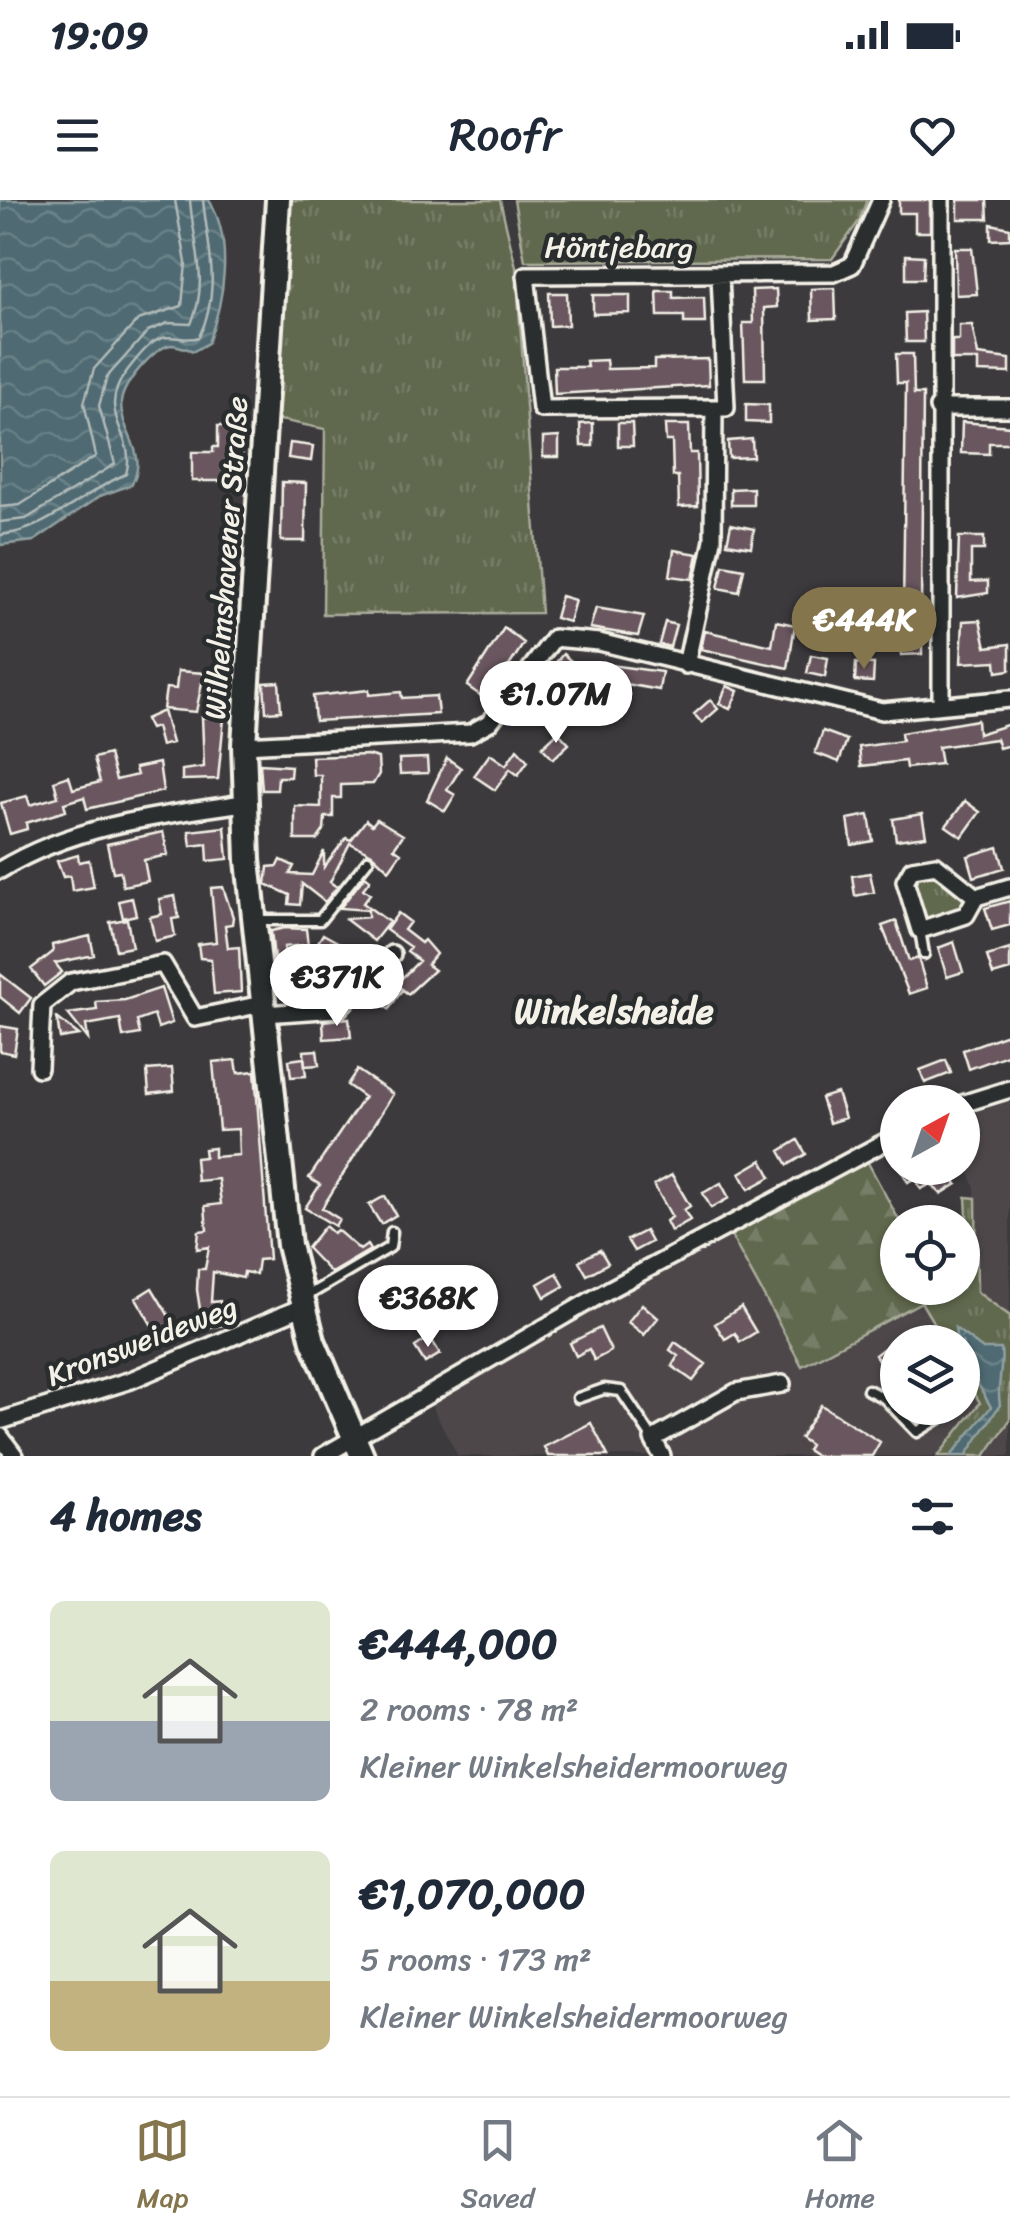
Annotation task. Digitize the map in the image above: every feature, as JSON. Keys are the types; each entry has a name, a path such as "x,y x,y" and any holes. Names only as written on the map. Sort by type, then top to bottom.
{"street":[{"name":"Wilhelmshavener Straße","path":"278,200 244,745 244,803 279,1184 301,1302 330,1390 357,1447"},
{"name":"Höntjebarg","path":"720,275 726,408 541,409 526,274 834,273 852,265 881,200"},
{"path":"941,200 941,705"},
{"name":"Höntjebarg","path":"686,665 714,540 714,408"},
{"path":"938,408 1010,408"},
{"path":"244,745 470,732 490,722 554,638 599,642 882,711 1010,698"},
{"path":"0,870 68,838 138,818 244,803"},
{"path":"976,897 936,865 912,869 905,881 920,930 966,915 976,897 1010,887"},
{"path":"40,1068 42,1004 71,982 163,964 195,1018 263,1009 338,1009 392,954"},
{"path":"980,1098 1010,1089"},
{"path":"323,1456 357,1447 612,1288 880,1145"},
{"name":"Kronsweideweg","path":"0,1421 131,1380 301,1302"},
{"path":"662,1456 653,1440 736,1392 782,1384"},
{"path":"0,1436 16,1456"}],"lane":[{"path":"256,920 320,920 368,860"},
{"path":"920,930 924,954"},
{"path":"301,1302 390,1248 392,1232"},
{"path":"578,1398 604,1389 621,1391 653,1440"},
{"path":"868,1390 880,1396"}],"shaded area":[{"path":"1010,1101 1010,1316 980,1294 980,1205 975,1205 974,1185 980,1185 980,1111"},
{"path":"729,1232 802,1366 915,1305 923,1305 935,1325 880,1325 880,1425 963,1425 938,1456 458,1456 430,1403"},
{"path":"1010,1420 1010,1456 985,1456"}],"green space":[{"path":"289,200 500,200 516,267 541,613 323,614 325,429 275,419"},
{"path":"514,200 867,200 859,221 832,259 525,261"},
{"path":"935,872 970,898 958,913 932,918 928,923 922,920 910,883 913,875"},
{"path":"866,1159 891,1205 880,1205 880,1305 916,1305 802,1366 729,1232"},
{"path":"966,1197 976,1198 976,1205 966,1205"},
{"path":"980,1294 1010,1316 1010,1420 985,1456 938,1456 963,1425 980,1425 980,1325 935,1325 923,1305 980,1305"}],"water":[{"path":"0,200 209,200 222,234 224,271 208,343 194,351 174,345 164,348 140,368 123,395 122,414 137,463 131,485 100,496 34,541 0,545"},
{"path":"980,1347 1001,1349 1000,1405 966,1456 951,1456 980,1425 991,1407 980,1388"}],"building":[{"path":"899,200 930,200 930,232 915,232 915,213 899,213"},
{"path":"958,200 987,200 988,219 958,219"},
{"path":"991,224 1010,228 1010,239 991,240"},
{"path":"955,248 972,248 977,294 956,295"},
{"path":"906,255 924,256 923,279 906,279"},
{"path":"835,288 836,319 812,320 811,289"},
{"path":"776,289 777,307 764,308 765,379 745,379 743,323 753,323 752,290"},
{"path":"657,291 673,291 673,298 704,297 705,323 684,323 684,316 658,316"},
{"path":"549,293 567,293 568,325 550,326"},
{"path":"593,295 630,295 630,313 593,314"},
{"path":"923,312 924,342 906,342 905,313"},
{"path":"959,325 972,325 978,355 1010,359 1010,373 978,372 978,360 952,360 952,340 959,340"},
{"path":"896,354 913,354 914,394 923,394 921,610 903,610 906,383 897,383"},
{"path":"708,359 709,385 555,394 554,367 587,367 586,361 606,360 607,369 654,368 654,360"},
{"path":"746,404 769,405 769,423 746,422"},
{"path":"962,422 1010,426 1010,443 989,443 989,454 961,453"},
{"path":"593,423 593,446 581,446 580,424"},
{"path":"618,423 632,423 633,446 618,446"},
{"path":"665,425 689,425 690,453 697,453 698,506 679,507 678,476 673,476 672,441 666,441"},
{"path":"218,426 234,426 234,452 242,452 242,481 192,481 192,452 213,452 213,447 218,447"},
{"path":"559,437 559,457 543,457 543,438"},
{"path":"752,439 753,457 729,458 728,441"},
{"path":"290,443 313,446 311,461 288,458"},
{"path":"282,482 306,483 305,541 281,541"},
{"path":"753,488 753,505 731,505 731,489"},
{"path":"731,524 754,529 751,547 727,543"},
{"path":"959,537 984,537 984,550 971,550 971,582 988,581 988,593 957,598"},
{"path":"674,550 698,554 693,579 670,576"},
{"path":"723,565 744,569 739,592 718,588"},
{"path":"561,596 575,600 569,622 555,618"},
{"path":"596,608 644,616 638,636 590,628"},
{"path":"980,620 986,647 1010,644 1010,670 997,672 996,661 961,663 963,621"},
{"path":"776,621 795,625 788,668 701,649 705,631 772,646"},
{"path":"665,622 676,625 670,647 659,644"},
{"path":"504,628 524,643 487,700 467,686"},
{"path":"922,636 922,654 901,655 900,637"},
{"path":"563,654 595,682 579,701 547,673"},
{"path":"811,655 828,658 825,677 807,673"},
{"path":"856,663 874,664 873,682 855,681"},
{"path":"610,665 662,672 659,690 608,681"},
{"path":"178,671 204,673 196,712 163,709 166,688 176,689"},
{"path":"279,682 281,711 266,712 264,683"},
{"path":"727,686 738,691 730,709 719,704"},
{"path":"369,690 369,695 401,692 402,698 436,696 438,714 315,721 313,696"},
{"path":"710,700 718,709 702,723 694,714"},
{"path":"163,711 172,743 161,746 156,727 150,729 145,719"},
{"path":"202,717 224,718 218,779 182,780 182,770 204,767"},
{"path":"977,720 978,734 1010,724 1010,745 999,748 996,739 938,747 941,764 906,768 905,761 861,766 859,747 902,741 901,733"},
{"path":"823,731 847,740 839,762 815,753"},
{"path":"558,732 569,744 553,759 542,747"},
{"path":"517,749 528,761 518,775 510,769 495,790 474,776 490,754 506,765"},
{"path":"109,754 116,780 137,775 135,768 159,763 163,791 87,809 84,797 64,803 66,811 26,823 27,829 10,834 1,803 27,796 30,805 58,797 54,781 69,776 73,789 100,782 94,758"},
{"path":"312,757 378,758 379,774 373,784 341,785 341,798 333,798 333,817 325,817 324,830 317,840 295,840 295,806 321,807 321,775 313,775"},
{"path":"427,758 428,773 400,774 399,759"},
{"path":"447,758 461,768 447,790 455,795 445,811 427,800"},
{"path":"260,764 291,766 290,777 278,777 277,790 262,790"},
{"path":"965,801 980,812 962,837 946,826"},
{"path":"922,814 926,836 896,840 893,819"},
{"path":"869,815 873,841 852,845 848,819"},
{"path":"377,819 403,835 394,848 401,853 389,870 372,854 350,843 330,882 337,887 325,902 302,884 300,905 289,904 290,895 266,884 268,867 278,866 281,860 294,866 290,874 312,875 324,851 324,867 346,838 351,840 366,820 372,825"},
{"path":"225,827 228,859 208,861 207,844 191,846 189,831"},
{"path":"163,832 168,855 144,860 148,881 123,886 120,871 113,872 107,844"},
{"path":"998,847 1004,868 974,877 968,856"},
{"path":"78,855 79,862 89,860 94,887 72,891 70,876 63,877 57,861"},
{"path":"870,873 874,892 855,896 852,876"},
{"path":"365,876 370,880 363,889 370,894 363,903 389,922 374,941 345,919 368,917 368,910 340,908"},
{"path":"223,887 233,917 232,924 225,925 228,948 239,947 241,992 214,994 211,959 200,958 198,944 216,942 211,888"},
{"path":"175,896 179,918 172,919 175,936 155,941 150,917 162,914 159,899"},
{"path":"132,898 136,915 123,918 119,901"},
{"path":"1010,901 1010,925 992,930 985,908"},
{"path":"398,913 410,922 404,930 421,943 424,940 436,954 427,965 434,970 408,994 396,984 419,961 407,952 410,947 386,930"},
{"path":"127,919 132,947 116,950 110,922"},
{"path":"896,921 909,961 918,958 927,988 909,994 882,926"},
{"path":"306,929 308,945 284,947 285,958 274,959 271,931"},
{"path":"323,934 343,945 337,955 317,944"},
{"path":"90,936 94,955 55,963 62,972 44,986 31,969 53,952 52,945"},
{"path":"954,942 963,972 947,977 938,948"},
{"path":"1010,949 1010,970 993,975 987,956"},
{"path":"311,966 312,987 286,989 284,969"},
{"path":"0,974 31,998 20,1013 0,997"},
{"path":"387,978 402,990 389,1009 373,998"},
{"path":"161,988 172,1023 158,1028 154,1015 137,1021 140,1034 123,1037 120,1019 86,1025 88,1039 68,1014 97,1010 96,1002 125,1000"},
{"path":"57,1018 79,1035 60,1038"},
{"path":"349,1018 351,1037 324,1039 323,1021"},
{"path":"0,1026 18,1029 14,1054 0,1051"},
{"path":"1010,1033 1010,1054 969,1069 963,1050"},
{"path":"317,1050 319,1065 305,1066 304,1051"},
{"path":"304,1058 306,1076 291,1077 289,1060"},
{"path":"236,1060 238,1073 255,1071 269,1259 258,1260 256,1274 244,1272 243,1278 213,1272 211,1302 220,1301 224,1325 203,1328 198,1269 205,1269 209,1247 197,1249 199,1231 207,1230 205,1206 221,1204 218,1179 197,1181 195,1158 205,1157 204,1149 214,1148 214,1157 239,1155 238,1129 219,1130 213,1062"},
{"path":"946,1060 951,1073 925,1083 920,1070"},
{"path":"172,1068 174,1091 149,1094 147,1070"},
{"path":"357,1070 393,1094 322,1208 339,1219 335,1226 305,1208 320,1185 309,1178 364,1097 347,1085"},
{"path":"837,1093 845,1118 829,1123 821,1098"},
{"path":"798,1140 806,1154 788,1165 780,1151"},
{"path":"762,1160 771,1177 749,1189 740,1173"},
{"path":"672,1175 690,1206 684,1210 690,1220 671,1231 666,1221 672,1217 654,1185"},
{"path":"721,1183 729,1198 711,1208 703,1193"},
{"path":"932,1185 955,1185 941,1194"},
{"path":"385,1196 396,1215 381,1224 369,1205"},
{"path":"325,1226 333,1233 337,1230 360,1250 367,1245 370,1250 331,1273 307,1248"},
{"path":"645,1231 651,1242 634,1251 627,1240"},
{"path":"600,1250 608,1263 587,1275 579,1261"},
{"path":"557,1273 564,1286 545,1297 538,1284"},
{"path":"152,1288 175,1326 158,1336 136,1298"},
{"path":"642,1304 658,1318 644,1335 628,1322"},
{"path":"741,1307 756,1332 740,1342 735,1333 725,1339 715,1324"},
{"path":"600,1328 611,1351 594,1360 589,1349 576,1356 570,1343"},
{"path":"430,1337 440,1354 425,1363 415,1347"},
{"path":"675,1342 706,1364 693,1381 672,1366 678,1356 670,1350"},
{"path":"821,1405 880,1442 872,1456 816,1456 807,1450 810,1445 800,1438"},
{"path":"591,1423 608,1456 548,1456 544,1447"}],"district":[{"name":"Winkelsheide","path":"614,1011"}]}
